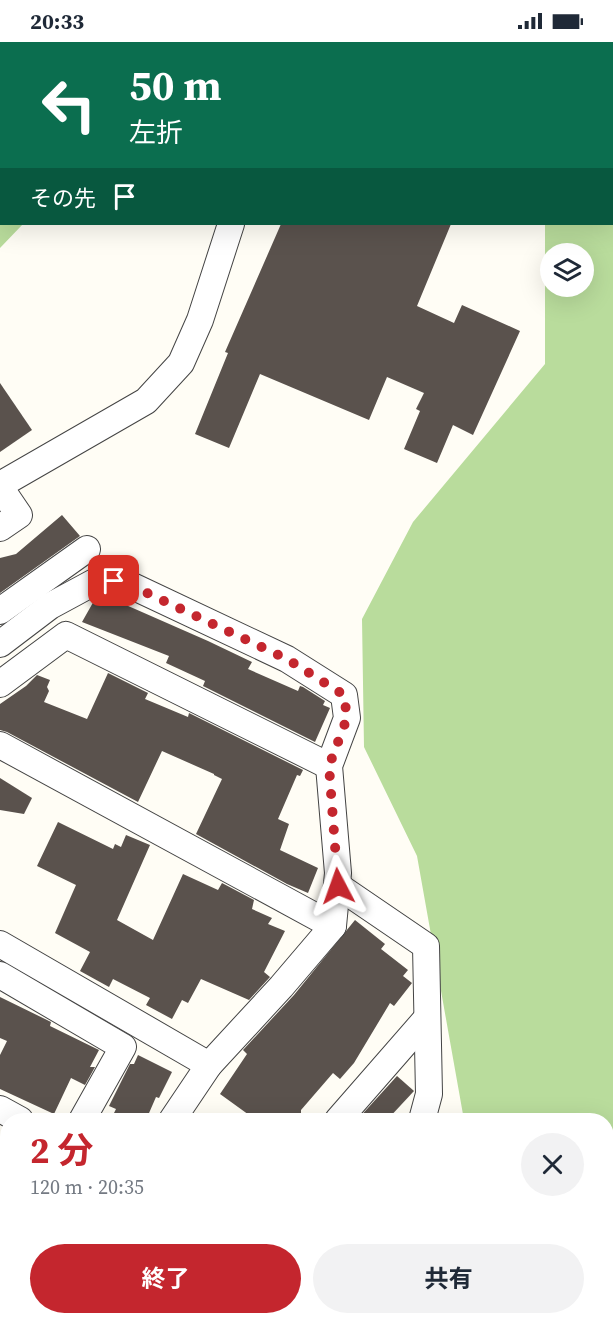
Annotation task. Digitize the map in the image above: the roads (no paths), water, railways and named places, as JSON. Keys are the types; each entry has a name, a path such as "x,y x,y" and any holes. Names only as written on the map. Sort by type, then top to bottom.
{"street":[{"path":"0,528 19,515 0,486 146,401 181,363 200,320 231,225"},
{"path":"0,611 87,549"},
{"path":"0,644 50,606 100,579 128,584 287,659 344,695 347,718 329,766 338,886 333,926 281,987 209,1065 177,1113"},
{"path":"0,684 66,635 329,766"},
{"path":"0,745 333,926"},
{"path":"338,886 426,946 429,1094 424,1113"},
{"path":"0,944 209,1065"},
{"path":"0,975 123,1047 86,1113"},
{"path":"344,1113 427,1018"}]}
